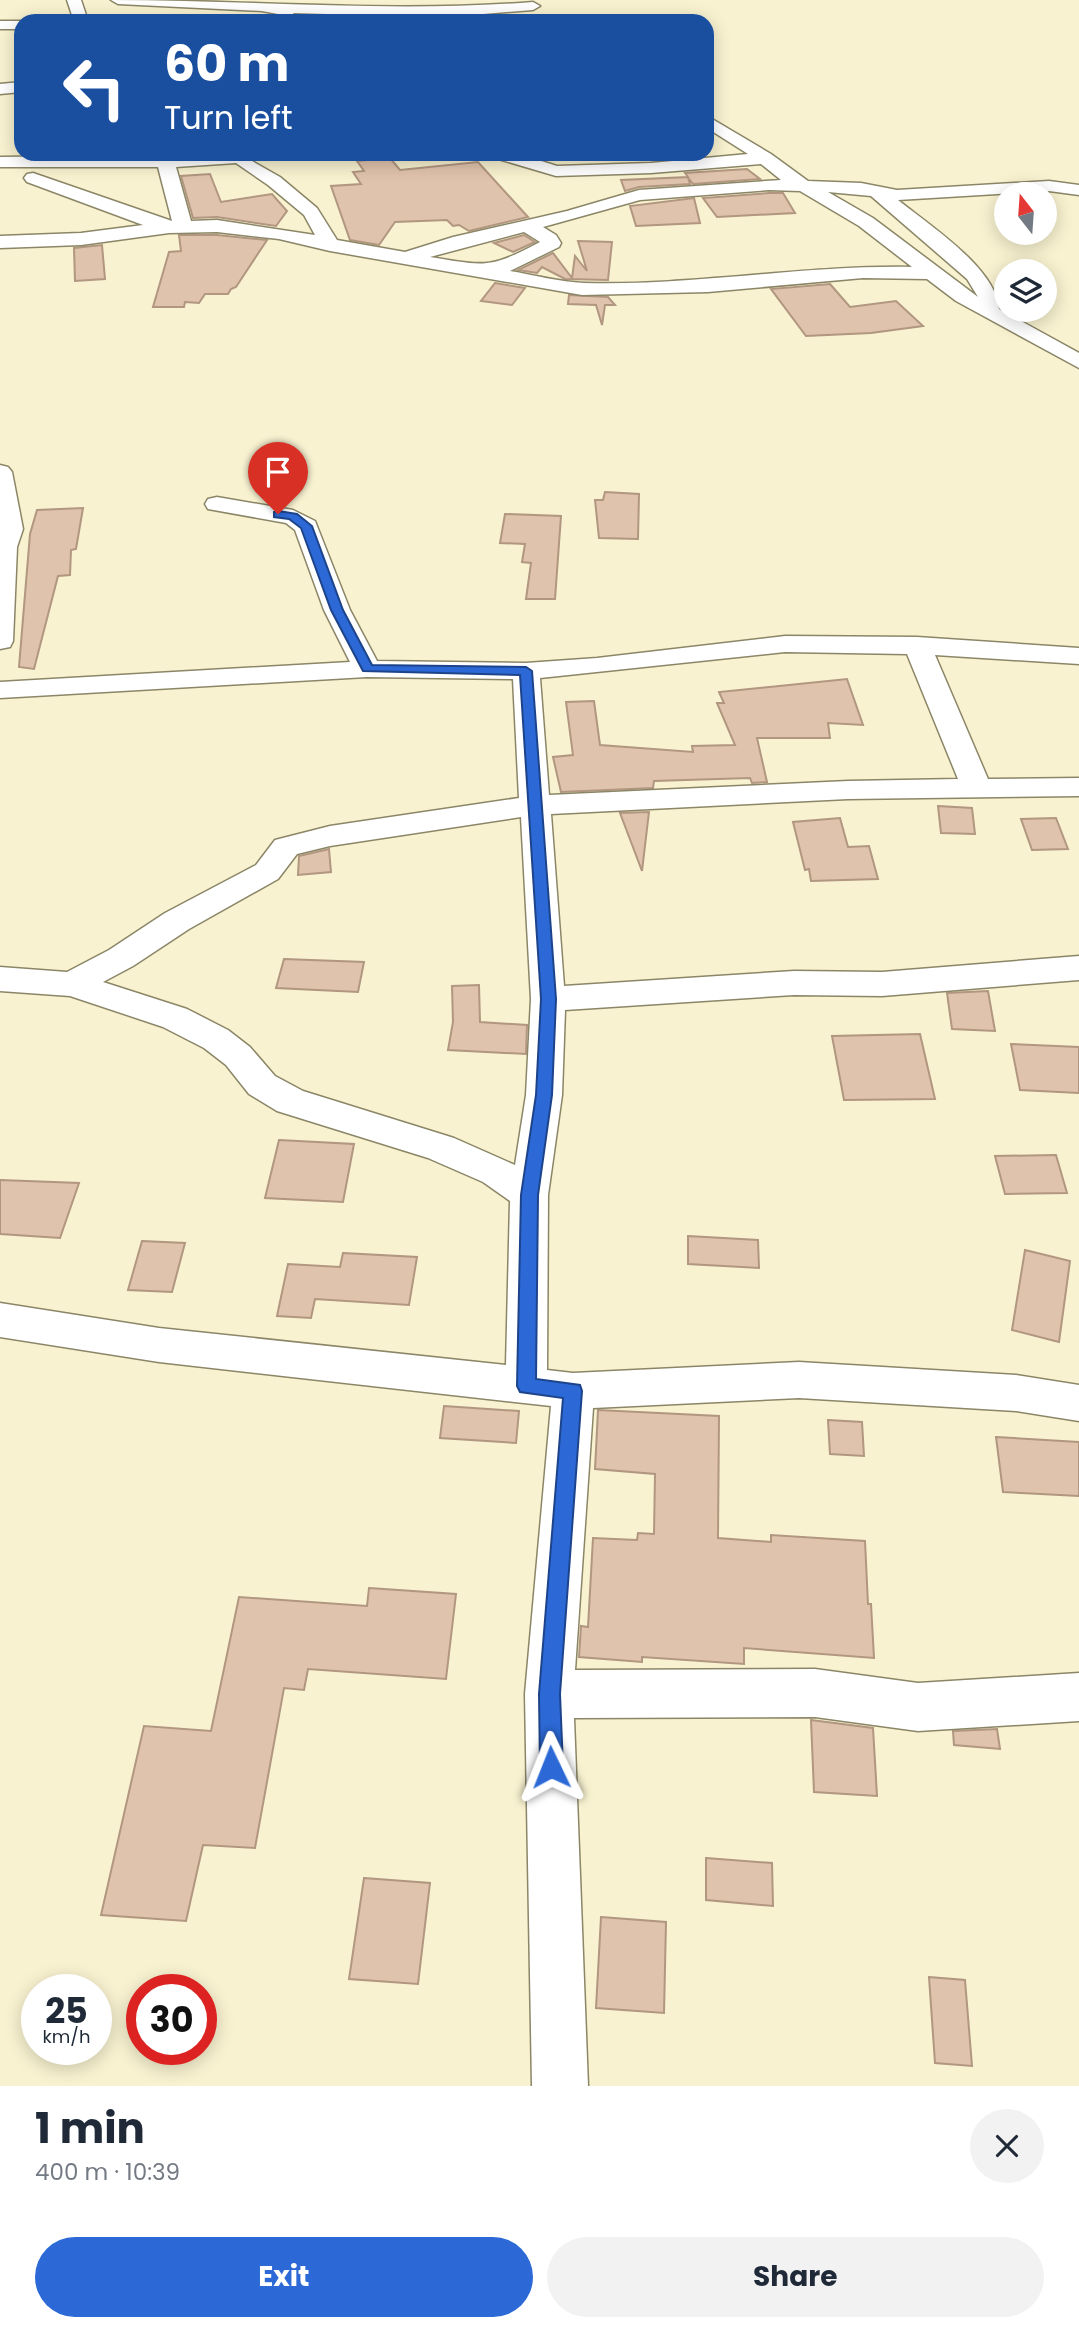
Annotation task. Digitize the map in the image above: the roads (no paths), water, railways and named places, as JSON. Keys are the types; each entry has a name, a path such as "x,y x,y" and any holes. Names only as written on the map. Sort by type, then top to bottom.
{"street":[{"path":"118,0 462,11 534,10"},
{"path":"160,2 175,0"},
{"path":"0,89 0,102"},
{"path":"714,127 765,158 785,175 866,222 929,273 964,297 1079,362"},
{"path":"525,161 558,171 651,168 765,158"},
{"path":"0,162 34,161"},
{"path":"101,161 195,161"},
{"path":"242,161 294,196 317,219 328,243"},
{"path":"166,163 176,227"},
{"path":"33,177 176,227"},
{"path":"404,259 460,241 527,226 639,195 769,185 861,188 897,195 1049,186 1079,190"},
{"path":"877,192 974,275 988,296 989,310"},
{"path":"482,272 513,264 552,243 550,239 527,226"},
{"path":"0,242 102,237 176,227 247,228 404,259 582,289 695,287 863,272 929,273"},
{"path":"0,472 11,529 4,547 0,641"},
{"path":"217,504 293,517 306,526 337,610 367,668"},
{"path":"0,690 367,668 526,671 597,666 785,644 918,645 1079,656"},
{"path":"918,645 976,788"},
{"path":"526,671 548,999 544,1095 529,1195 526,1386"},
{"path":"72,984 121,958 177,921 242,888 267,872 286,847 295,843 535,805 848,790 1079,788"},
{"path":"548,999 794,983 882,984 1079,968"},
{"path":"0,979 72,984 175,1018 216,1039 237,1056 262,1086 290,1101 441,1148 496,1172 529,1195"},
{"path":"0,1320 159,1345 573,1391 799,1380 1016,1394 1079,1403"},
{"path":"560,2086 550,1694 573,1391"},
{"path":"550,1694 815,1693 918,1707 1079,1696"}]}
